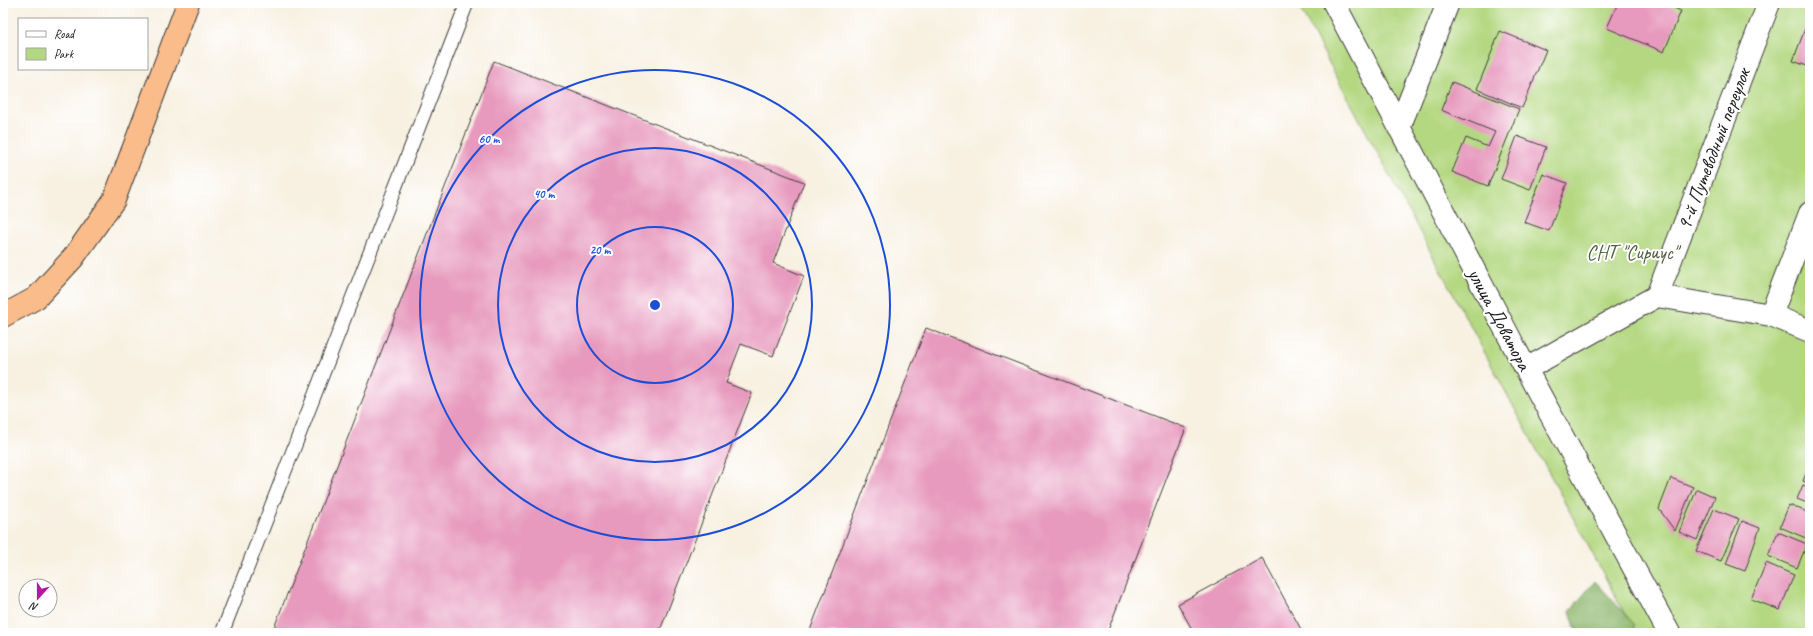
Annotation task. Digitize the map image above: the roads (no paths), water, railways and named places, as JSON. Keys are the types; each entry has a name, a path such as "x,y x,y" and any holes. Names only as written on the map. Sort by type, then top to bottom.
{"highway":[{"path":"3,316 36,298 73,258 114,200 188,3"}],"street":[{"name":"улица Доватора","path":"1334,3 1526,369 1674,631"},
{"path":"1399,128 1448,3"},
{"name":"9-й Путеводный переулок","path":"1657,296 1769,3"},
{"path":"1771,315 1810,213"},
{"path":"1526,369 1657,296 1771,315 1810,331"}],"lane":[{"path":"222,633 467,3"}],"park label":[{"name":"СНТ \"Сириус\"","path":"1632,252"}]}
